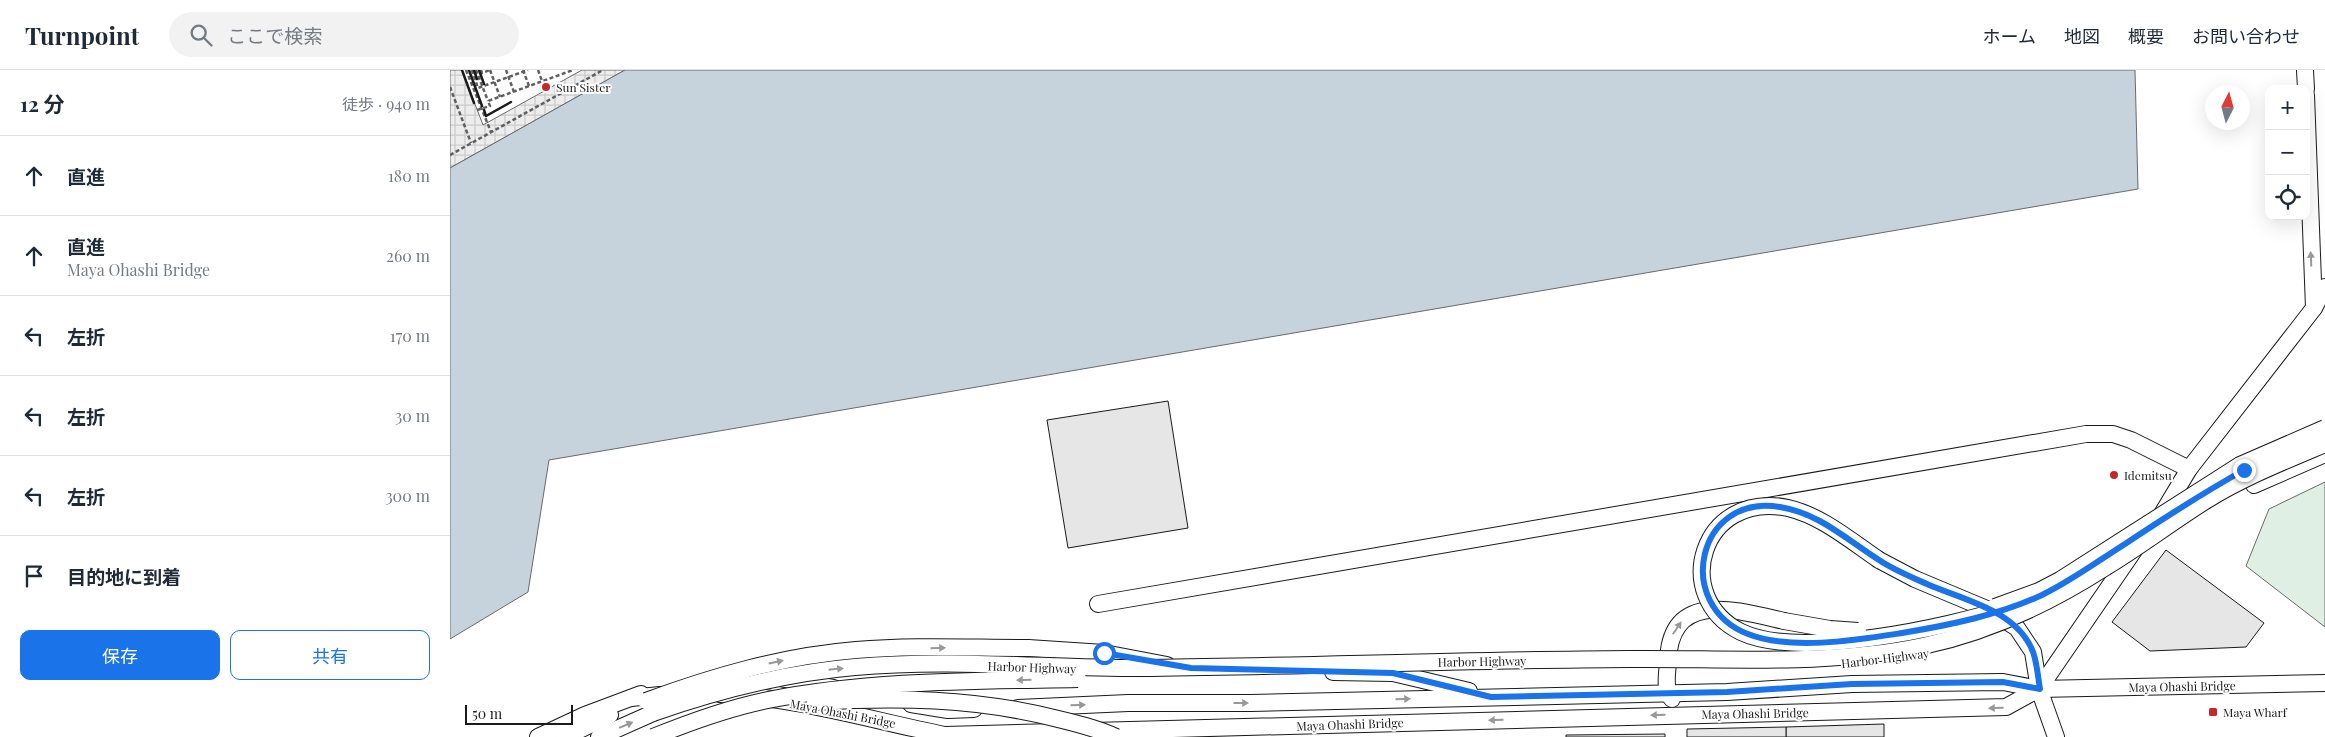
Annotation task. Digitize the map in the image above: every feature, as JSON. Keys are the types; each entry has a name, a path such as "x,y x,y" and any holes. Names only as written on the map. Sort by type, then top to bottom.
{"street":[{"path":"2306,70 2306,85"},
{"path":"2308,130 2320,311"},
{"path":"2040,689 2127,559 2160,517 2189,469 2320,311 2325,287"},
{"path":"1873,710 1814,702 1681,705 1670,698 1667,692 1670,642 1677,627 1690,615 1708,609 1720,608 1830,629 1887,630 1961,616 2015,601 2060,580 2240,465 2325,428"},
{"path":"1098,604 2086,434 2113,434 2131,440 2189,469"},
{"path":"2056,737 2040,689 2033,652 2017,628 1989,610 1915,579 1879,560 1812,517 1789,508 1765,505 1740,510 1720,524 1708,542 1703,573 1707,594 1717,612 1740,631 1762,638 1793,642 1833,641 1901,633 1962,621 2016,606 2062,585 2244,470 2325,435"},
{"name":"Harbor Highway","path":"599,737 653,713 739,686 790,675 859,666 955,664 1155,668 1525,660 1816,658 1894,651 1966,634 2008,619 2048,601 2109,566 2211,498 2249,477 2325,444"},
{"name":"Harbor Highway","path":"652,737 688,723 767,700 842,689 914,683 1533,668 1812,666 1897,659 1972,642 2051,609 2111,574 2215,505 2254,485 2325,454"},
{"path":"565,737 628,708 679,688 739,670 788,660 858,650 1028,648 1104,653 1191,668 1393,673 1491,697"},
{"name":"Maya Ohashi Bridge","path":"538,737 584,715 687,678 746,673 869,694 925,708 948,710 1128,703 1727,692 1852,684 2003,682 2040,689 2325,683"},
{"name":"Maya Ohashi Bridge","path":"631,698 681,693 746,695 868,717 945,736 1209,733 2006,707 2040,689"},
{"path":"669,737 768,709 810,703 914,698 994,705 1077,724 1116,737"},
{"path":"1206,703 1209,733"},
{"path":"925,708 940,722 945,736"}],"path":[{"path":"466,70 478,110 491,132"},
{"path":"472,70 478,88 528,70"},
{"path":"476,70 490,106 478,110"},
{"path":"481,70 482,73 490,70 500,97"},
{"path":"506,70 514,92"},
{"path":"538,70 542,81"},
{"path":"555,70 557,76"},
{"path":"488,101 572,70"},
{"path":"450,155 603,70"},
{"path":"523,71 529,86"},
{"path":"450,88 471,143"}],"green space":[{"path":"2325,482 2325,627 2246,566 2269,509"}],"shaded area":[{"path":"450,70 462,70 483,125 582,70 625,70 450,168"},
{"path":"625,70 2135,70 2138,189 549,460 528,592 450,639 450,168"}],"building":[{"path":"1168,401 1188,528 1068,548 1047,420"},
{"path":"2166,550 2264,623 2246,647 2150,651 2112,622"},
{"path":"1884,724 1884,737 1786,737 1786,727"},
{"path":"1786,727 1786,737 1687,737 1687,729"},
{"path":"1665,734 1665,737 1566,737 1566,735"}],"wall":[{"path":"462,70 474,103"},
{"path":"469,70 482,106"},
{"path":"474,70 477,79"},
{"path":"479,70 484,84"},
{"path":"484,110 486,116 511,102"}],"place":[{"name":"Sun Sister","path":"546,87"},
{"name":"Idemitsu","path":"2114,475"},
{"name":"Maya Wharf","path":"2213,712"}],"route":[{"path":"1104,653 1191,668 1393,673 1491,697 1727,692 1852,684 2003,682 2040,689 2033,652 2017,628 2004,618 1989,610 1974,602 1936,588 1897,570 1824,523 1801,512 1777,506 1752,506 1740,510 1720,524 1708,542 1703,562 1704,584 1707,594 1717,612 1740,631 1775,641 1793,642 1833,641 1901,633 1990,614 2016,606 2041,595 2062,585 2170,514 2244,470"}]}
